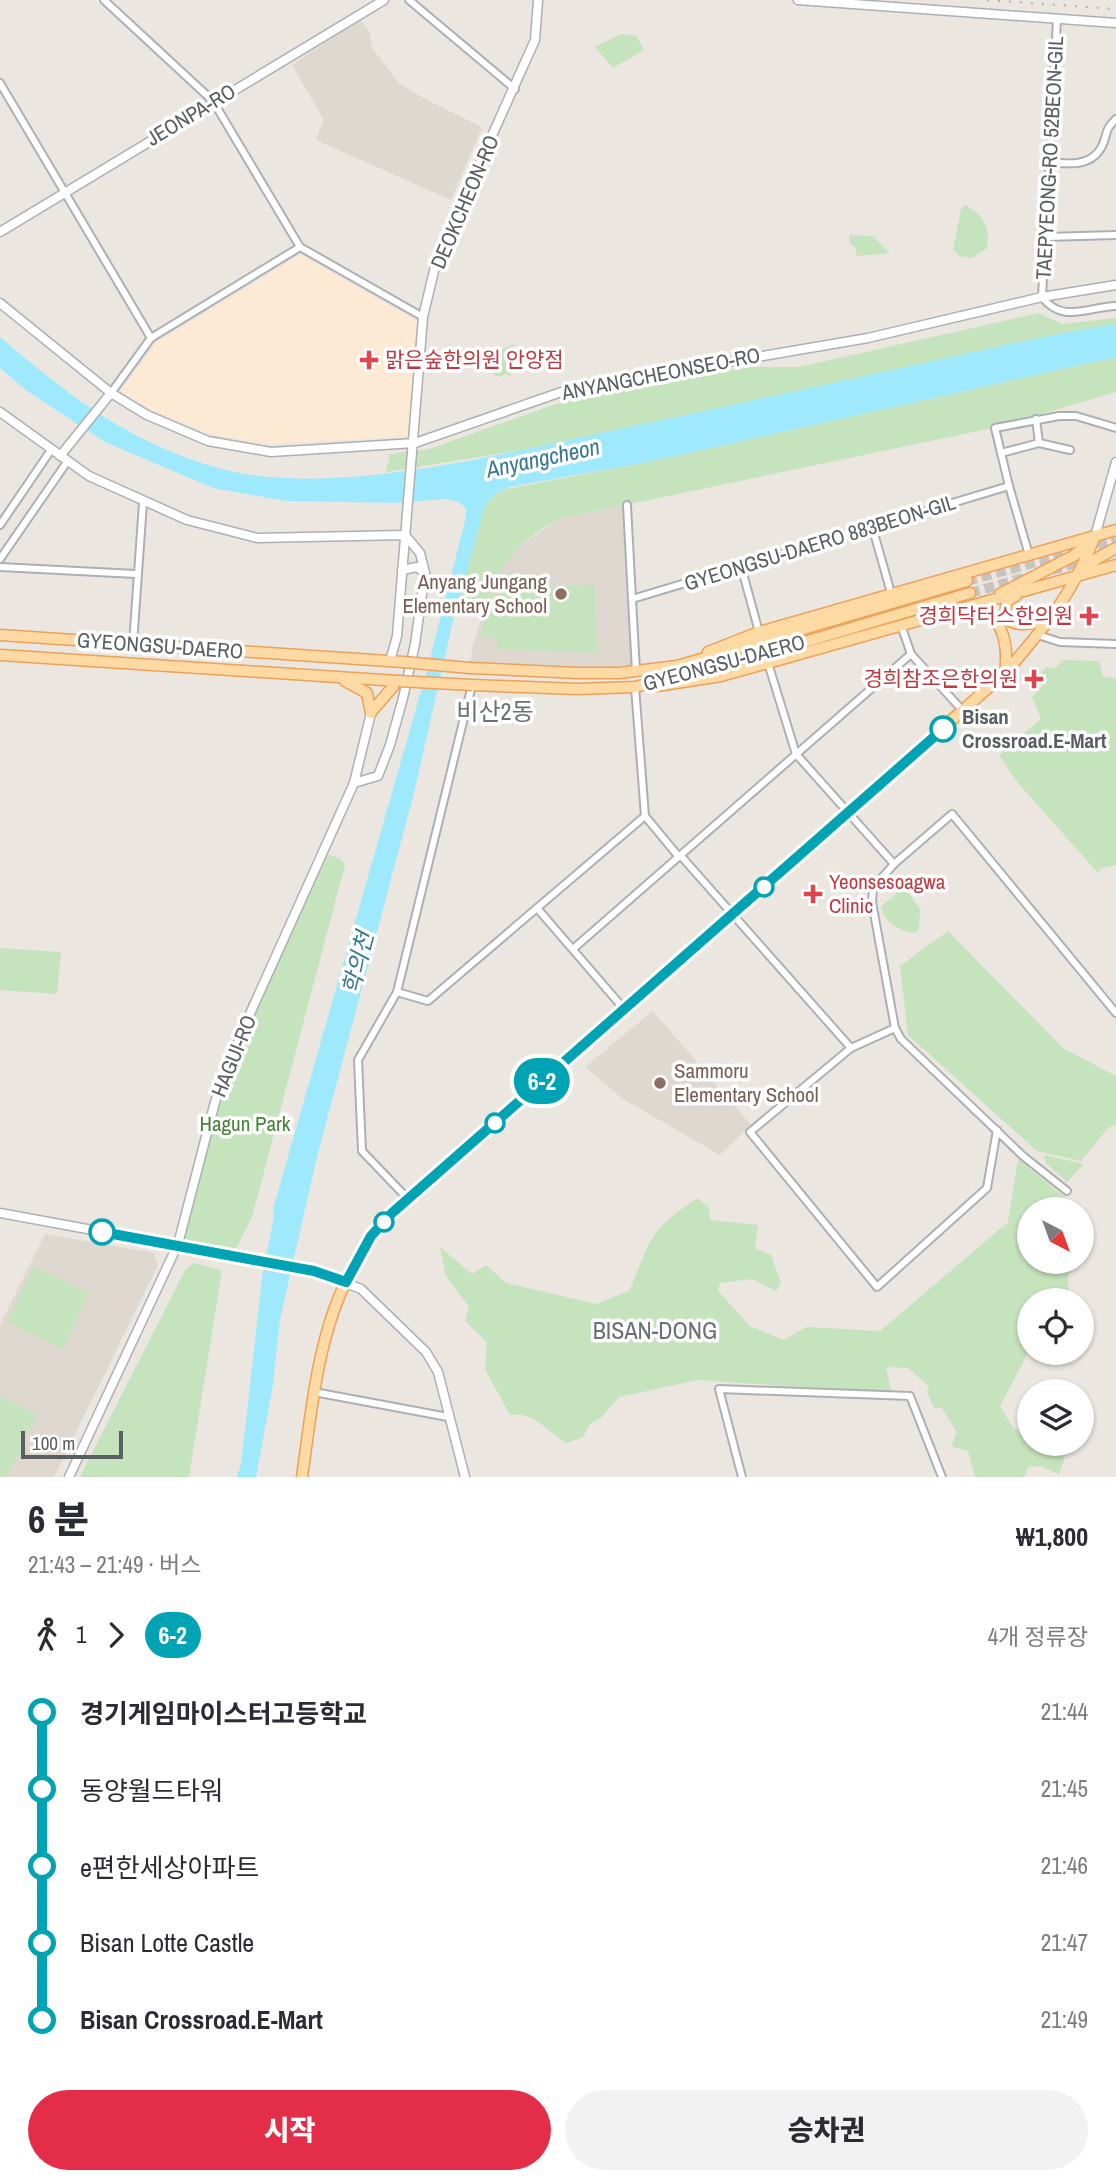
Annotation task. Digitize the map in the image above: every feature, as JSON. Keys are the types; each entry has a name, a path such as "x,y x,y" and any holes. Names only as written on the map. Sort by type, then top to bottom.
{"main road":[{"path":"677,666 759,632 1116,530"},
{"path":"302,1477 324,1332 346,1282 371,1236 408,1199 1005,673 1052,617 1080,575 1095,536"},
{"path":"1019,589 1075,555 1095,536"},
{"path":"1080,575 1097,559 1116,548"},
{"path":"1029,555 1037,565 1008,600 1005,606 1006,615 1013,623 1032,626 1052,617"},
{"path":"635,687 673,685 768,663 981,603 1019,589 1116,565"},
{"name":"GYEONGSU-DAERO","path":"0,635 470,668 578,673 636,671 677,666 967,581"},
{"name":"GYEONGSU-DAERO","path":"0,655 341,679 472,685 635,687 765,654 970,593"},
{"path":"981,603 1003,631 1008,651 1005,673"},
{"path":"341,679 367,693 371,713"},
{"path":"371,713 398,681"}],"street":[{"path":"104,0 213,101 300,247 423,317"},
{"name":"JEONPA-RO","path":"0,232 384,0"},
{"path":"409,0 515,89"},
{"name":"DEOKCHEON-RO","path":"405,535 415,443 423,317 437,258 535,40 538,0"},
{"path":"798,0 1116,23"},
{"name":"TAEPYEONG-RO 52BEON-GIL","path":"1042,297 1058,19"},
{"path":"0,83 151,338"},
{"path":"1049,162 1073,164 1090,160 1102,148 1105,130 1116,119"},
{"path":"1045,237 1116,235"},
{"path":"0,559 63,459 151,338 300,247"},
{"name":"ANYANGCHEONSEO-RO","path":"0,303 111,393 147,415 208,441 271,452 415,443 570,389 868,338 1042,297 1116,285"},
{"path":"1042,297 1051,309 1068,314 1116,306"},
{"path":"0,412 63,459 143,503 187,520 257,538 405,535"},
{"path":"1029,555 995,428 1035,419 1076,416 1116,428"},
{"path":"1035,419 1039,443"},
{"path":"1001,453 1039,443 1070,450"},
{"path":"0,525 51,450"},
{"path":"1095,536 1116,463"},
{"name":"GYEONGSU-DAERO 883BEON-GIL","path":"632,599 1009,486"},
{"path":"133,644 143,503"},
{"path":"627,505 636,671"},
{"path":"872,526 891,593"},
{"path":"390,661 397,636 405,535"},
{"path":"354,783 378,776 390,746 415,644 425,573 420,553 405,535"},
{"path":"741,566 759,632"},
{"path":"0,567 136,574"},
{"path":"402,570 417,567 425,573"},
{"path":"901,625 911,654 963,711"},
{"path":"1038,635 1060,642 1116,644"},
{"path":"573,948 911,654"},
{"path":"768,663 796,754 894,864"},
{"path":"408,1199 362,1151 358,1060 397,992 472,685"},
{"path":"635,687 645,816 851,1048"},
{"name":"HAGUI-RO","path":"69,1477 178,1244 202,1143 223,1082 244,1027 354,783 371,713"},
{"path":"1067,1191 997,1130 901,1039 895,1028 872,902 873,888 894,864 952,814 1116,1013"},
{"path":"397,992 428,1001 645,816"},
{"path":"537,908 624,1009"},
{"path":"895,1028 851,1048 750,1132 877,1287 987,1188 997,1130"},
{"path":"0,1213 314,1271 361,1289 426,1352 438,1372 465,1477"},
{"path":"742,1477 719,1389 910,1396 942,1477"},
{"path":"314,1392 448,1417"}],"shaded area":[{"path":"360,19 369,31 372,48 399,83 482,127 451,200 316,140 324,120 292,65"},
{"path":"300,255 417,321 408,436 271,444 210,434 150,409 121,391 156,343"},
{"name":"Anyang Jungang Elementary School","path":"627,505 636,671 470,668 472,648 484,610 500,569 514,550 558,519"},
{"name":"Sammoru Elementary School","path":"653,1011 751,1125 720,1155 623,1099 585,1067"},
{"path":"45,1234 154,1253 158,1265 54,1477 0,1477 0,1325"}],"green space":[{"path":"621,34 636,36 644,50 613,68 595,47"},
{"path":"965,205 981,217 988,235 986,249 972,258 959,256 953,250 961,209"},
{"path":"849,235 873,236 890,253 857,256 855,247 849,243"},
{"path":"1039,313 1062,324 1116,318 1116,324 529,449 386,472 390,454 429,449 556,404 745,367 799,367"},
{"path":"514,344 509,359 512,363 521,362 513,366 510,378 506,373 501,377 494,375 491,368 499,360 494,353"},
{"path":"1116,357 1116,392 1041,414 1036,419 558,519 530,538 511,556 497,579 484,610 456,607 480,515 485,505 502,490 653,461"},
{"path":"594,585 597,653 497,649 497,638 479,638 493,592 500,595 502,589"},
{"path":"1063,660 1099,661 1103,677 1116,678 1116,865 1102,868 1098,873 1018,783 999,755 1041,719 1032,697 1048,680 1041,672 1047,667 1055,668"},
{"name":"Hagun Park","path":"328,855 340,858 345,865 252,1217 236,1249 183,1241 215,1116 247,1028"},
{"path":"904,887 920,909 919,929 914,933 893,925 885,917 881,907"},
{"path":"948,931 1063,1048 1116,1076 1116,1124 1108,1128 1081,1161 1037,1151 908,1035 900,966"},
{"path":"0,948 61,952 57,994 0,990"},
{"path":"1044,1155 1084,1164 1067,1182 1045,1162"},
{"path":"1018,1159 1065,1197 1017,1197 1017,1274 1069,1274 1068,1288 1017,1288 1017,1365 1022,1365 1000,1406 1013,1428 1017,1430 1017,1456 1065,1456 1059,1474 1040,1466 1028,1467 1024,1477 975,1477 968,1451 953,1447 957,1432 941,1407 935,1409 927,1393 929,1387 908,1368 886,1367 892,1393 698,1380 619,1397 601,1418 590,1424 583,1437 567,1443 533,1419 510,1415 485,1369 487,1342 465,1321 469,1307 446,1276 440,1247 472,1274 486,1265 506,1283 596,1304 629,1291 653,1237 669,1219 698,1198 709,1208 710,1220 758,1225 755,1248 771,1255 781,1283 776,1291 752,1279 720,1283 718,1291 750,1326 784,1340 806,1327 880,1331 1008,1222"},
{"path":"193,1263 222,1270 189,1477 80,1477 185,1270"},
{"path":"34,1266 89,1293 62,1349 7,1322"},
{"path":"0,1396 37,1414 7,1477 0,1476"}],"water":[{"path":"1116,324 1116,357 653,461 509,487 497,493 485,505 455,612 414,793 317,1157 280,1319 273,1385 256,1477 237,1477 241,1464 263,1270 274,1217 273,1209 427,670 466,517 466,508 458,502 446,499 395,503 286,501 213,488 105,442 27,391 0,368 0,337 78,399 133,434 162,448 226,470 267,477 312,479 409,471 458,463"}],"tunnel":[{"path":"967,581 1116,540"},
{"path":"1052,570 1088,560"},
{"path":"970,593 1027,577"}],"railway":[{"path":"987,0 1116,9"}],"bus line":[{"name":"6-2","path":"102,1232 314,1271 346,1282 371,1236 392,1213 943,729"}],"place":[{"name":"맑은숲한의원 안양점","path":"369,360"},
{"name":"Anyang Jungang Elementary School","path":"561,594"},
{"name":"경희닥터스한의원","path":"1089,616"},
{"name":"경희참조은한의원","path":"1034,679"},
{"name":"Bisan Crossroad.E-Mart","path":"943,729"},
{"name":"Yeonsesoagwa Clinic","path":"813,894"},
{"name":"Sammoru Elementary School","path":"660,1083"}],"district":[{"name":"비산2동","path":"495,712"},
{"name":"BISAN-DONG","path":"655,1331"}],"water label":[{"name":"Anyangcheon","path":"543,458"},
{"name":"학의천","path":"358,963"}]}
